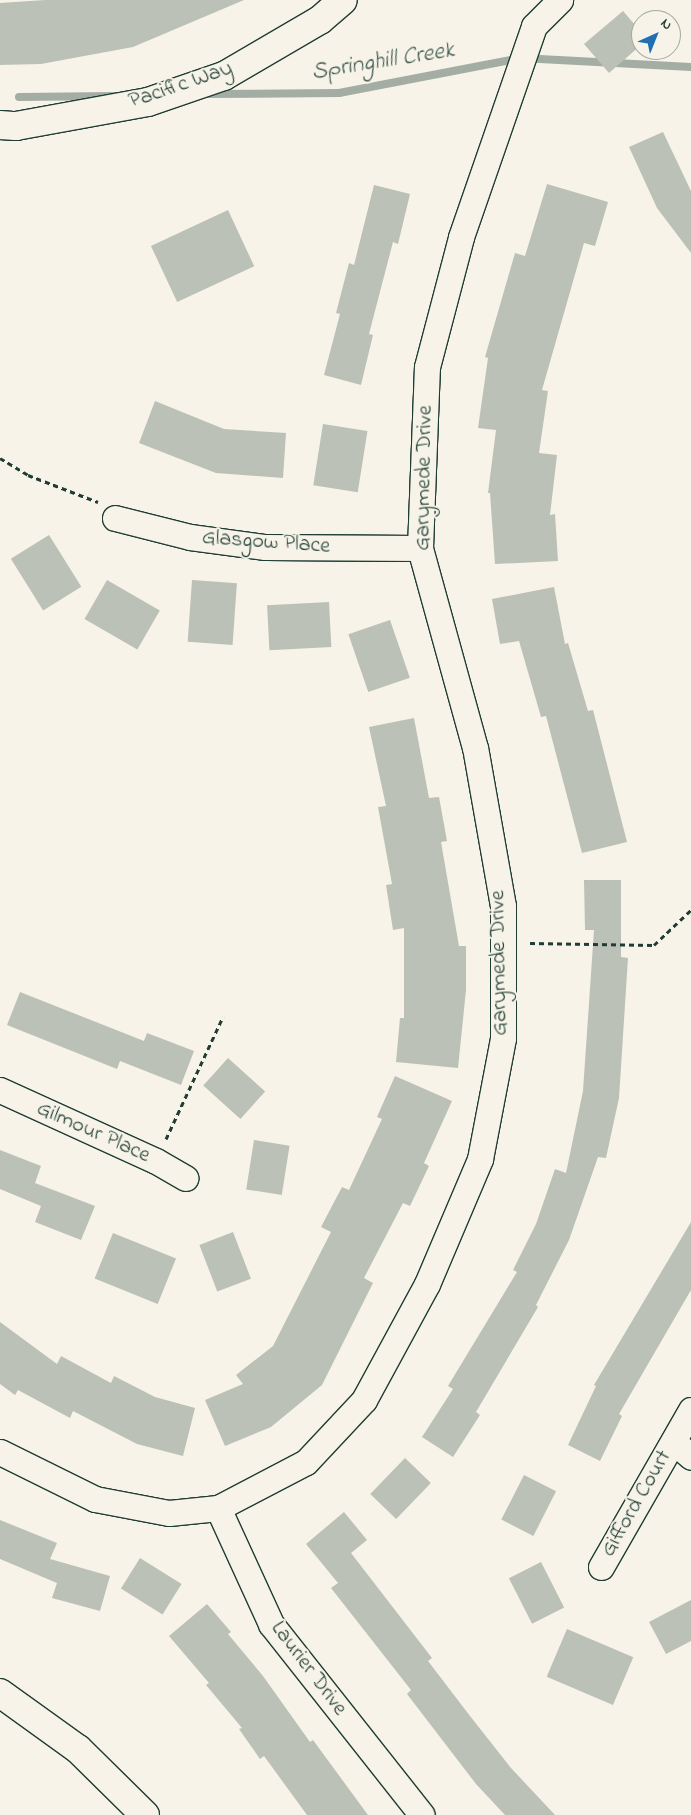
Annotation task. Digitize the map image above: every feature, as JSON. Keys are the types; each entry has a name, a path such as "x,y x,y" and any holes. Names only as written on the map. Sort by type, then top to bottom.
{"main road":[{"name":"Pacific Way","path":"0,126 16,126 148,102 224,76 320,20 343,0"},
{"path":"0,1693 78,1749 145,1815"}],"street":[{"name":"Garymede Drive","path":"0,1452 95,1499 169,1513 218,1508 306,1462 364,1400 427,1284 480,1159 502,1038 503,906 475,748 420,548 427,367 460,237 534,26 560,0"},
{"name":"Glasgow Place","path":"109,511 190,537 265,547 420,548"},
{"name":"Gilmour Place","path":"0,1090 156,1161 186,1178"},
{"name":"Gifford Court","path":"601,1567 683,1450 691,1410"},
{"name":"Laurier Drive","path":"218,1508 271,1624 422,1815"}],"path":[{"path":"0,458 28,475 109,511"},
{"path":"530,943 654,945 691,910"},
{"path":"156,1161 223,1017"}],"building":[{"path":"45,0 244,0 133,47 41,64 0,65 0,3"},
{"path":"623,11 631,20 631,54 609,73 584,44"},
{"path":"663,132 691,191 691,253 657,208 629,147"},
{"path":"547,184 608,202 595,246 584,243 542,390 548,391 539,453 557,455 550,515 555,514 558,561 495,564 490,493 488,493 496,430 478,428 488,358 485,357 515,253 525,256"},
{"path":"374,185 410,194 398,244 393,242 369,334 373,335 361,385 324,375 340,314 336,313 349,263 354,265"},
{"path":"228,210 254,266 177,302 151,246"},
{"path":"155,401 224,429 286,433 283,478 216,473 139,443"},
{"path":"323,424 367,431 358,492 313,485"},
{"path":"49,535 81,587 43,611 11,559"},
{"path":"107,580 160,610 137,649 84,619"},
{"path":"192,580 237,583 233,645 188,642"},
{"path":"554,587 565,644 568,643 588,711 593,710 627,842 582,853 546,716 541,717 519,641 500,644 492,599"},
{"path":"329,602 331,647 269,650 267,605"},
{"path":"390,620 410,678 368,692 348,634"},
{"path":"414,718 429,798 439,797 447,841 441,842 459,946 466,946 466,990 458,1068 396,1062 400,1018 404,1018 404,928 393,930 386,885 392,884 378,807 386,806 369,727"},
{"path":"584,880 621,880 621,957 628,958 619,1098 606,1158 598,1157 569,1240 536,1305 538,1307 476,1412 480,1415 453,1457 422,1437 453,1389 448,1386 517,1272 513,1270 536,1224 555,1169 566,1173 583,1091 594,930 585,930"},
{"path":"20,992 144,1041 147,1033 194,1051 181,1085 120,1061 117,1069 7,1025"},
{"path":"228,1058 265,1091 240,1119 203,1085"},
{"path":"395,1076 452,1101 424,1163 429,1166 410,1206 403,1203 364,1278 373,1283 322,1385 271,1427 225,1446 205,1400 243,1384 236,1375 273,1346 331,1232 321,1227 342,1187 349,1190 382,1119 377,1117"},
{"path":"254,1140 290,1146 282,1195 246,1189"},
{"path":"0,1150 41,1166 35,1183 95,1206 81,1240 35,1222 41,1206 0,1189"},
{"path":"691,1222 691,1290 619,1414 622,1416 600,1461 568,1445 596,1386 594,1385"},
{"path":"233,1232 251,1279 217,1292 199,1245"},
{"path":"113,1233 176,1258 158,1304 95,1278"},
{"path":"0,1322 57,1364 61,1356 111,1383 114,1376 155,1397 195,1408 183,1456 137,1444 73,1411 70,1418 18,1390 15,1395 0,1384"},
{"path":"405,1458 431,1483 396,1519 370,1494"},
{"path":"524,1475 556,1491 533,1536 501,1520"},
{"path":"344,1512 367,1540 351,1553 432,1658 428,1661 470,1716 511,1768 555,1815 505,1815 476,1784 407,1694 411,1690 331,1588 338,1583 306,1544"},
{"path":"0,1520 57,1543 50,1559 110,1576 100,1611 52,1598 57,1583 0,1559"},
{"path":"140,1558 182,1584 162,1614 121,1589"},
{"path":"541,1562 564,1607 532,1624 509,1578"},
{"path":"691,1600 691,1641 666,1654 649,1622"},
{"path":"207,1604 231,1632 228,1634 263,1676 310,1742 313,1740 368,1815 307,1815 264,1756 260,1759 239,1729 242,1728 206,1685 209,1683 169,1636"},
{"path":"567,1629 633,1657 613,1705 547,1677"}],"waterway":[{"name":"Springhill Creek","path":"203,94 339,93 521,58 691,67"},
{"name":"Springhill Creek","path":"19,97 114,96"}]}
